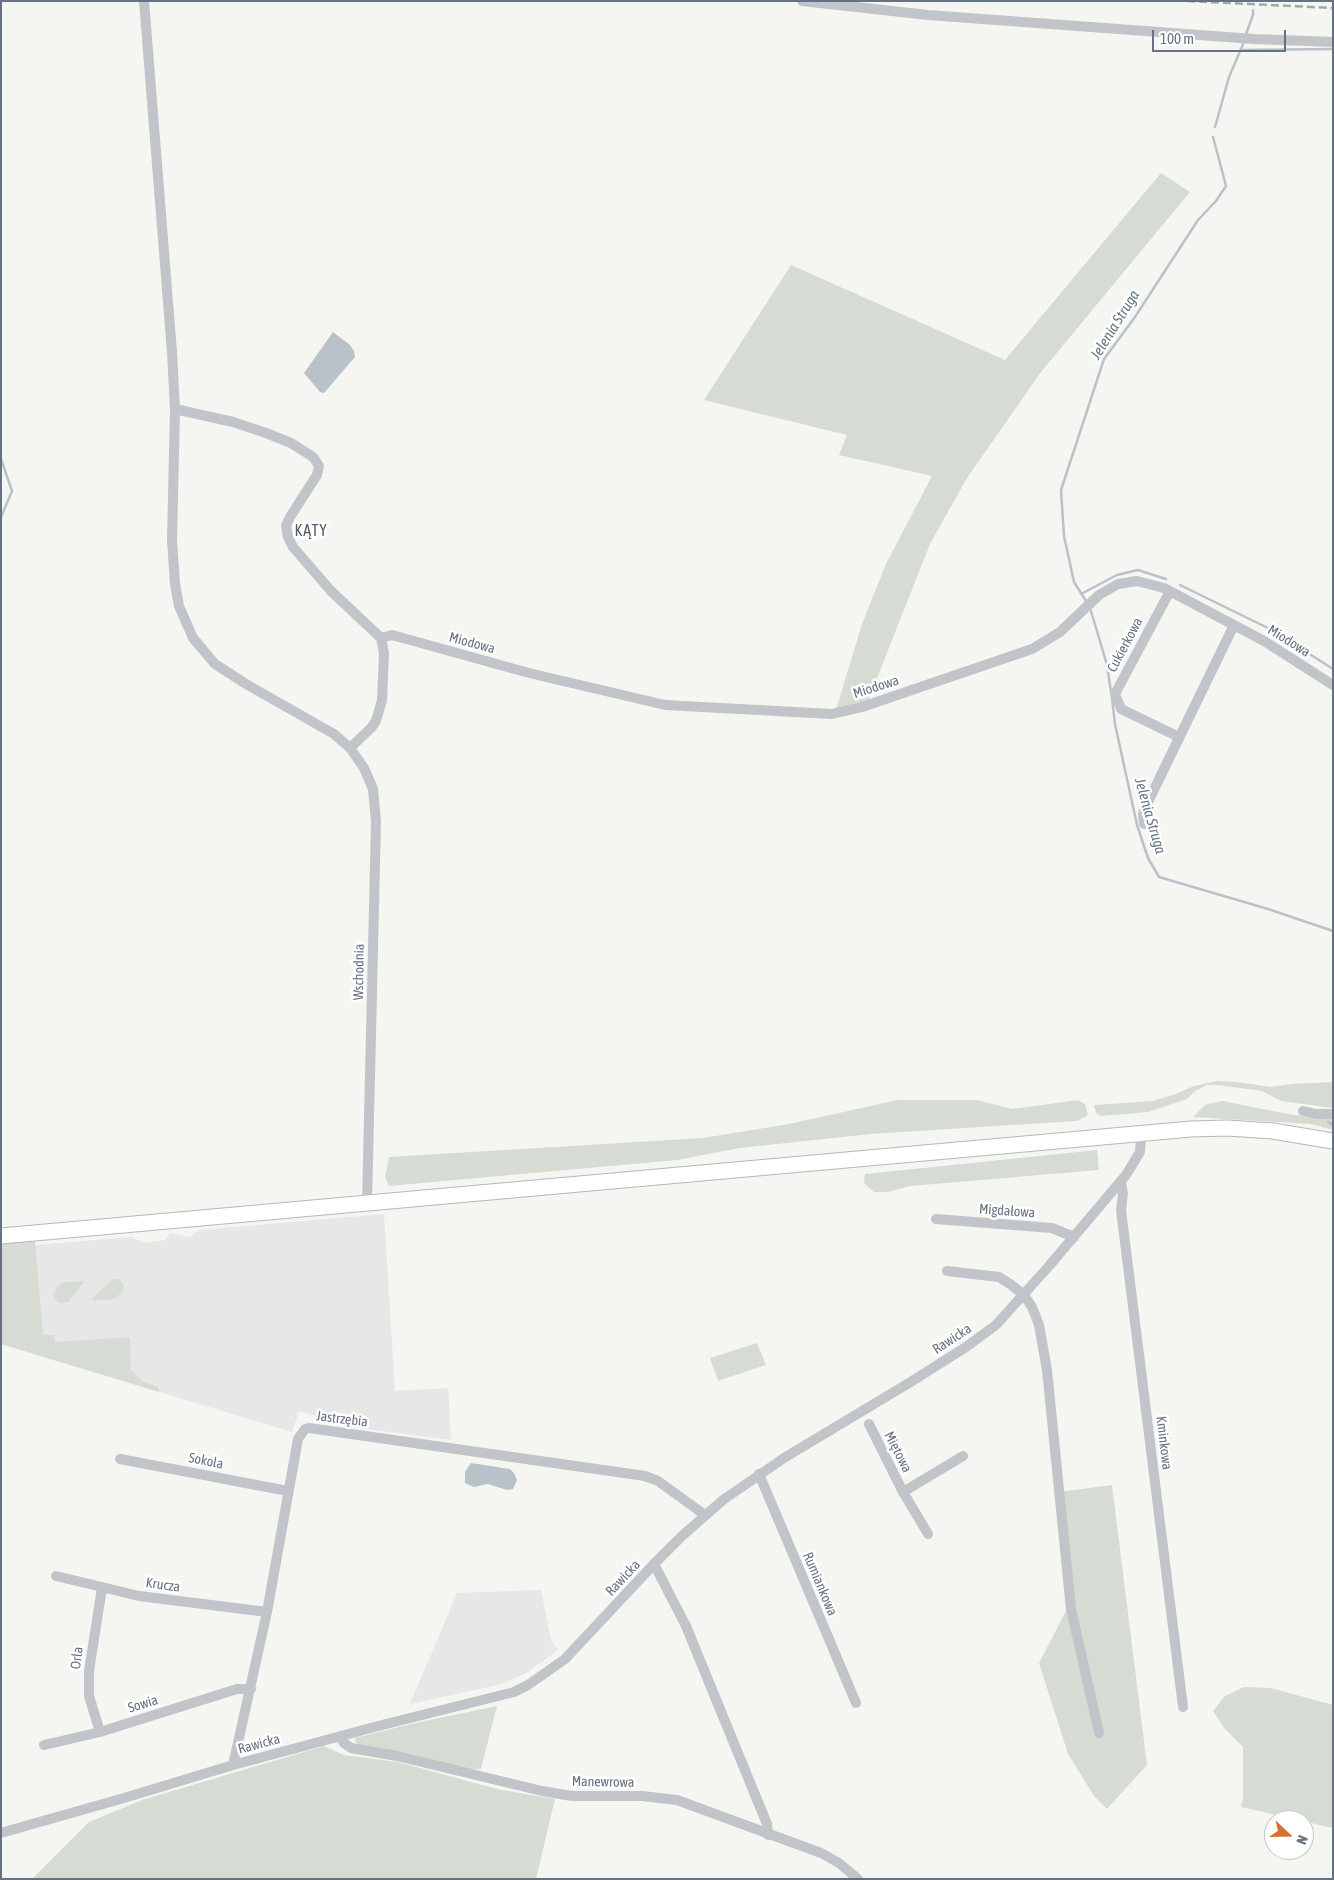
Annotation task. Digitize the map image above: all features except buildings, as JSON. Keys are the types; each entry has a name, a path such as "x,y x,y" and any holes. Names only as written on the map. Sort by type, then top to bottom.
{"main road":[{"path":"1,1236 1191,1130 1227,1128 1287,1132 1333,1141"}],"street":[{"name":"Wschodnia","path":"144,1 175,409 173,548 178,606 192,638 215,664 246,684 334,734 350,748 364,768 373,789 376,815 367,1203"},
{"path":"802,1 928,15 1254,40 1333,42"},
{"path":"175,409 233,422 291,443 313,457 319,466 317,475 286,526 288,537 293,547 331,591 381,638 384,654 383,691 376,721 350,748"},
{"name":"Miodowa","path":"381,638 392,635 529,673 665,705 832,714 862,707 1032,649 1060,632 1099,595 1118,584 1138,581 1170,591 1264,640 1333,685"},
{"name":"Cukierkowa","path":"1170,591 1116,694 1121,709 1179,738"},
{"path":"1144,824 1143,814 1147,804 1234,625"},
{"path":"1303,1111 1316,1114 1333,1114"},
{"name":"Rawicka","path":"1,1833 233,1765 514,1692 528,1686 565,1660 654,1564 705,1515 759,1474 966,1347 996,1325 1121,1182 1140,1152 1141,1135"},
{"name":"Kminkowa","path":"1121,1182 1123,1194 1121,1210 1183,1707"},
{"name":"Migdałowa","path":"936,1220 1052,1228 1074,1237"},
{"path":"947,1271 999,1277 1024,1295 1032,1308 1039,1326 1044,1352 1071,1609 1099,1733"},
{"name":"Miętowa","path":"869,1424 903,1492 928,1534"},
{"name":"Jastrzębia","path":"233,1765 267,1612 298,1439 304,1429 309,1428 646,1476 658,1481 705,1515"},
{"name":"Miętowa","path":"903,1492 963,1456"},
{"name":"Sokola","path":"120,1459 288,1491"},
{"name":"Rumiankowa","path":"759,1474 856,1704"},
{"path":"654,1564 693,1643 767,1824 768,1835"},
{"name":"Krucza","path":"56,1576 139,1596 267,1612"},
{"name":"Orla","path":"100,1732 89,1696 88,1671 102,1588"},
{"name":"Sowia","path":"44,1745 100,1732 237,1689 250,1689"},
{"name":"Manewrowa","path":"340,1736 344,1743 351,1748 397,1756 542,1791 572,1796 642,1796 677,1800 827,1856 844,1866 858,1879"}],"shaded area":[{"path":"1161,173 1190,192 1041,372 967,478 930,544 868,701 836,710 862,624 886,564 932,476 839,455 847,435 704,400 791,265 1005,360"},
{"path":"333,332 350,345 355,357 324,393 320,392 304,373"},
{"path":"1217,1081 1270,1087 1333,1082 1333,1108 1281,1101 1262,1091 1217,1085 1207,1085 1195,1091 1187,1099 1148,1112 1101,1116 1096,1113 1094,1105 1152,1101 1194,1086"},
{"path":"898,1100 977,1100 1012,1109 1078,1100 1085,1104 1088,1115 1077,1121 871,1134 740,1148 677,1160 389,1186 385,1177 389,1157 703,1138 789,1124"},
{"path":"1222,1101 1288,1114 1333,1119 1333,1130 1311,1124 1193,1117 1205,1105"},
{"path":"1097,1150 1099,1170 910,1186 888,1192 874,1192 864,1183 865,1174"},
{"path":"384,1214 395,1391 448,1388 451,1440 320,1423 314,1415 299,1411 292,1432 1,1344 1,1248 131,1237 144,1243 165,1240 170,1233 190,1237 199,1230"},
{"path":"1,1240 33,1240 35,1242 43,1335 54,1335 55,1342 130,1337 131,1370 142,1381 158,1387 159,1392 1,1344"},
{"path":"113,1279 118,1279 124,1287 118,1296 111,1300 91,1300"},
{"path":"85,1281 68,1302 59,1303 54,1298 55,1291 59,1285 67,1282"},
{"path":"757,1343 766,1365 718,1381 710,1358"},
{"path":"471,1463 510,1469 517,1480 513,1489 507,1490 488,1484 474,1487 465,1483 465,1472"},
{"path":"1112,1485 1147,1765 1107,1809 1094,1796 1068,1754 1039,1663 1067,1609 1059,1492"},
{"path":"541,1590 551,1640 558,1650 528,1672 502,1684 410,1704 457,1593"},
{"path":"1244,1687 1271,1688 1333,1705 1333,1828 1314,1824 1314,1810 1264,1810 1264,1812 1241,1807 1243,1798 1243,1747 1225,1729 1213,1711 1225,1696"},
{"path":"497,1706 481,1769 469,1769 357,1746 355,1738"},
{"path":"324,1746 344,1755 398,1762 497,1789 555,1799 536,1879 32,1879 89,1822 142,1800"}],"waterway":[{"name":"Jelenia Struga","path":"1246,34 1253,10"},
{"name":"Jelenia Struga","path":"1215,127 1229,77 1244,42"},
{"path":"1241,50 1333,49"},
{"name":"Jelenia Struga","path":"1086,601 1074,582 1064,536 1061,490 1104,359 1135,317 1198,220 1216,201 1226,186 1213,137"},
{"path":"1,459 12,491 1,517"},
{"path":"1081,594 1117,575 1138,570 1166,579"},
{"path":"1180,585 1272,630"},
{"name":"Jelenia Struga","path":"1091,611 1107,665 1111,692"},
{"path":"1286,639 1333,669"},
{"name":"Jelenia Struga","path":"1112,698 1115,724 1137,825 1148,858 1159,877 1268,909 1333,931"},
{"name":"Jelenia Struga","path":"1328,1122 1333,1125"}],"railway":[{"path":"1187,1 1333,8"}],"district":[{"name":"KĄTY","path":"311,531"}]}
